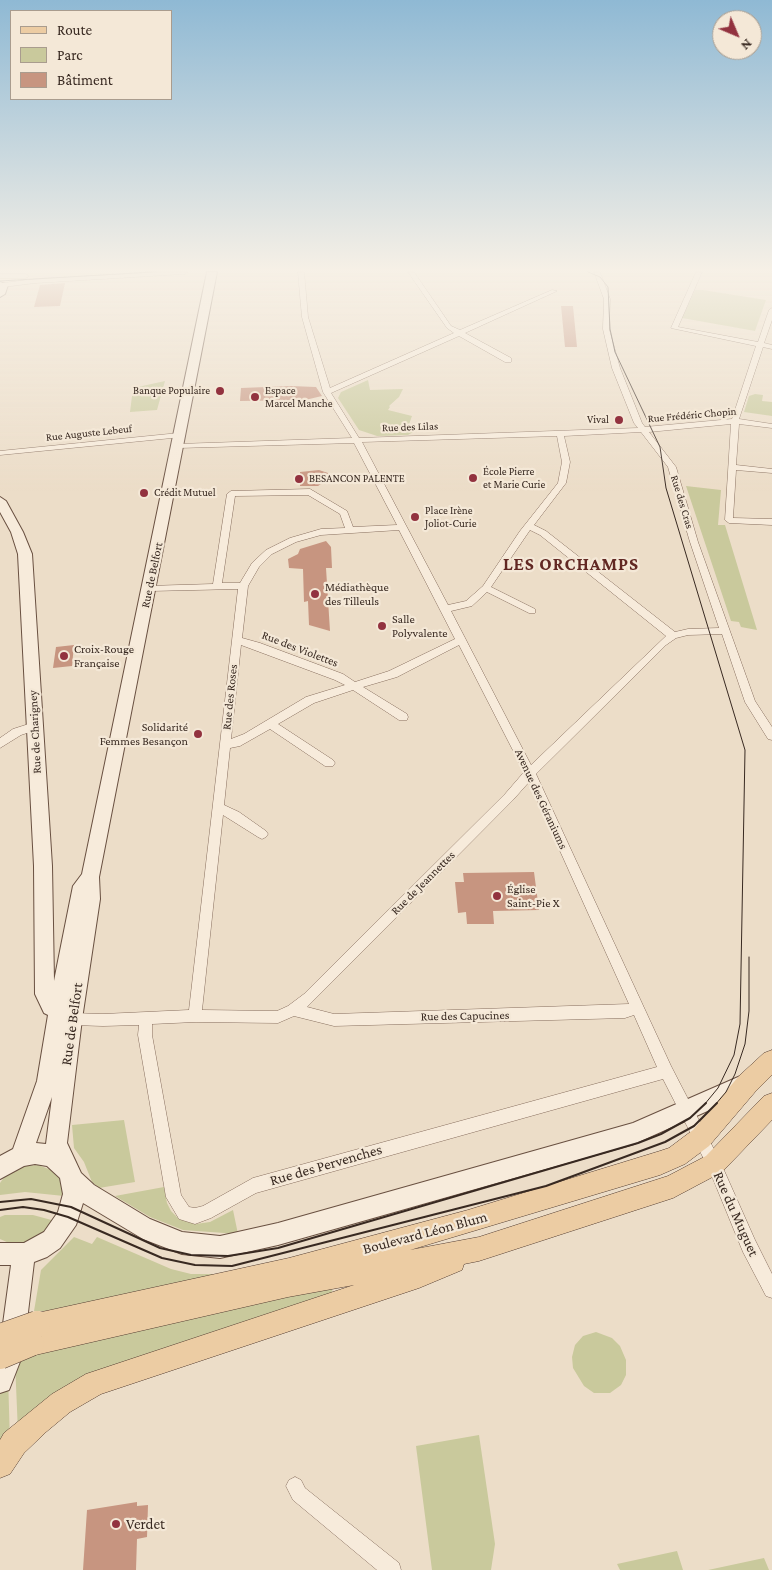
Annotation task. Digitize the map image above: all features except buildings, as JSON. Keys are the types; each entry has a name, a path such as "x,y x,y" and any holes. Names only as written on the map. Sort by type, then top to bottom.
{"main road":[{"name":"Rue de Belfort","path":"20,1156 47,1081 91,899 90,877 150,588 197,345"},
{"name":"Rue de Charigney","path":"0,502 17,532 25,554 35,726 46,968 45,994 51,1007 64,1013"},
{"name":"Rue de Belfort","path":"64,1013 63,1016 71,974 66,966 82,886 90,877"},
{"name":"Rue de Belfort","path":"64,1013 56,1144 70,1175"},
{"name":"Boulevard Léon Blum","path":"34,1334 289,1270 468,1222 660,1163 677,1156 701,1138 747,1084 772,1060"},
{"path":"0,1168 20,1156 34,1153 48,1155 59,1160 86,1192 143,1228 182,1243 220,1247 278,1234 634,1133 747,1084"},
{"name":"Boulevard Léon Blum","path":"34,1334 479,1249 673,1186 714,1164 772,1104"},
{"path":"0,1262 0,1254 24,1254 39,1249 52,1240 62,1228 74,1194 70,1175"},
{"path":"0,1464 14,1443 36,1422 61,1403 95,1383 419,1276 479,1249"},
{"path":"0,1382 11,1354 24,1254"},
{"path":"0,1337 34,1334"},
{"path":"0,1356 34,1334"}],"street":[{"name":"Avenue des Géraniums","path":"314,345 327,392 357,440 530,773 666,1071 714,1164"},
{"path":"327,392 432,345"},
{"path":"479,345 508,360"},
{"name":"Rue des Cras","path":"609,345 638,423 650,437 655,448 672,468 694,542 750,702 772,736"},
{"path":"760,345 737,418 729,520 772,522"},
{"name":"Rue Frédéric Chopin","path":"737,418 772,426"},
{"name":"Rue Frédéric Chopin","path":"643,430 737,418 772,420"},
{"name":"Rue des Lilas","path":"178,441 357,440 643,430"},
{"path":"446,609 469,604 486,588 529,526 562,483 566,475 566,462 560,433"},
{"name":"Rue Auguste Lebeuf","path":"0,453 178,441"},
{"path":"732,467 772,471"},
{"path":"217,587 231,494 313,493 344,513 350,530"},
{"name":"Rue des Roses","path":"195,1016 243,586 255,565 280,546 306,535 402,526"},
{"path":"529,526 543,533 674,636"},
{"path":"150,588 243,586"},
{"path":"486,588 532,611"},
{"name":"Rue de Jeannettes","path":"64,1013 103,1020 195,1016 278,1017 293,1010 309,998 649,655 674,636 688,632 725,631"},
{"name":"Rue des Violettes","path":"237,640 311,664 339,677 403,717"},
{"path":"225,744 236,743 310,700 352,686 372,682 407,668 462,640"},
{"path":"270,724 329,763"},
{"path":"0,744 17,732 35,726"},
{"path":"218,808 235,815 262,834"},
{"name":"Rue des Capucines","path":"293,1010 334,1020 625,1012 637,1008"},
{"name":"Rue des Pervenches","path":"146,1018 145,1035 174,1197 184,1214 195,1216 206,1213 253,1186 666,1071"},
{"name":"Rue du Muguet","path":"714,1164 750,1246 772,1290"},
{"path":"295,1486 299,1494 392,1570"}],"green space":[{"path":"368,380 370,390 403,389 399,397 389,406 388,410 412,416 408,427 416,428 415,431 408,435 377,436 359,430 338,398 341,392"},
{"path":"165,381 157,410 130,412 133,388"},
{"path":"755,394 763,395 762,401 772,402 772,416 744,412 749,396"},
{"path":"686,486 721,490 718,525 725,525 757,630 741,627 739,622 731,621"},
{"path":"124,1120 135,1182 99,1188 92,1182 84,1162 74,1148 72,1125"},
{"path":"38,1165 54,1171 63,1184 64,1196 25,1192 0,1195 0,1183 5,1176 25,1166"},
{"path":"164,1187 167,1203 171,1211 178,1218 196,1224 210,1222 233,1210 238,1234 183,1230 150,1217 115,1196"},
{"path":"5,1215 33,1215 55,1221 46,1233 33,1241 20,1244 9,1243 0,1239 0,1217"},
{"path":"74,1237 92,1244 97,1237 171,1269 191,1274 213,1274 212,1276 47,1311 34,1311 41,1270"},
{"path":"333,1282 332,1293 222,1331 18,1433 15,1361 121,1326"},
{"path":"596,1332 612,1338 620,1346 626,1360 626,1375 621,1385 610,1393 594,1393 584,1386 573,1368 572,1357 575,1345 583,1336"},
{"path":"5,1375 8,1375 10,1443 0,1455 0,1395"},
{"path":"479,1435 495,1544 491,1570 432,1570 416,1446"},
{"path":"677,1551 683,1570 620,1570 617,1564"},
{"path":"764,1558 769,1570 708,1570"}],"tram line":[{"path":"614,345 660,447 666,488 745,750 740,1024 734,1055 718,1088 704,1104"},
{"path":"715,1105 726,1092 735,1074 745,1044 749,1011 749,957"},
{"path":"0,1202 31,1199 71,1207 160,1248 191,1255 228,1256 278,1248 638,1143 661,1134 690,1118 704,1104"},
{"path":"0,1210 23,1207 44,1210 68,1217 162,1258 195,1265 232,1266 546,1186 665,1142 694,1126 715,1105"}],"place":[{"name":"Banque Populaire","path":"220,391"},
{"name":"Espace Marcel Manche","path":"255,397"},
{"name":"Vival","path":"619,420"},
{"name":"École Pierre et Marie Curie","path":"473,478"},
{"name":"BESANCON PALENTE","path":"299,479"},
{"name":"Crédit Mutuel","path":"144,493"},
{"name":"Place Irène Joliot-Curie","path":"415,517"},
{"name":"Médiathèque des Tilleuls","path":"315,594"},
{"name":"Salle Polyvalente","path":"382,626"},
{"name":"Croix-Rouge Française","path":"64,656"},
{"name":"Solidarité Femmes Besançon","path":"198,734"},
{"name":"Église Saint-Pie X","path":"497,896"},
{"name":"Verdet","path":"116,1524"}],"district":[{"name":"LES ORCHAMPS","path":"571,564"}]}
